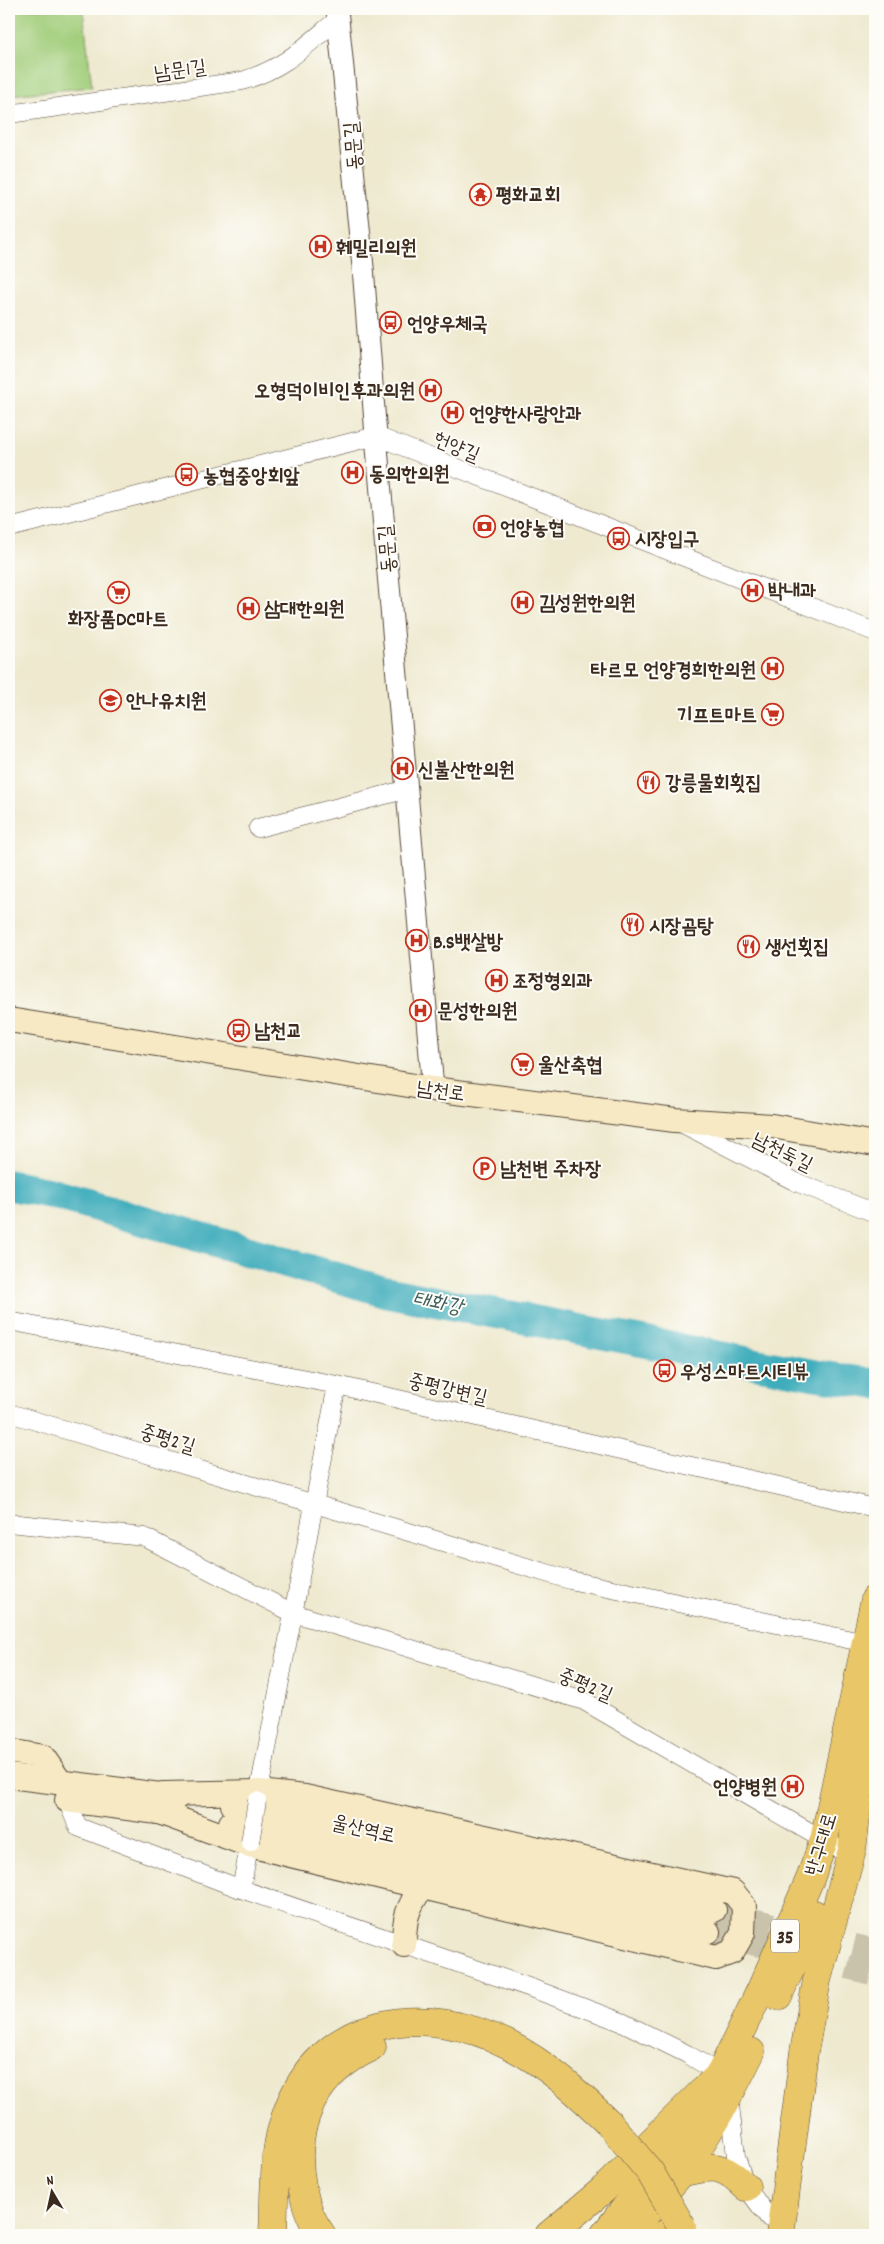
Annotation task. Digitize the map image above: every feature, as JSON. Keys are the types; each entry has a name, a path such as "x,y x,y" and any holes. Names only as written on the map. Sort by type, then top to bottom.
{"main road":[{"name":"남천로","path":"9,1020 434,1090 674,1120 772,1126 875,1144"},
{"name":"반구대로","path":"832,1844 871,1644 875,1599"},
{"name":"반구대로","path":"628,2235 680,2173 724,2085 802,1897 832,1844 864,1752 875,1699"},
{"path":"9,1751 43,1757 64,1791"},
{"path":"774,2226 818,1980 852,1850 864,1752"},
{"name":"울산역로","path":"9,1776 64,1791"},
{"name":"울산역로","path":"9,1792 64,1791 161,1803 324,1818 711,1921"},
{"path":"258,1796 305,1798 733,1892 744,1906 743,1933 732,1952 716,1958 422,1887 250,1843 161,1803 258,1796"},
{"path":"404,1945 404,1922 410,1904 422,1887"},
{"path":"273,2235 276,2162 281,2130 301,2081 318,2060 337,2045 362,2031 404,2021 434,2021 488,2036 509,2045 549,2070 603,2127 624,2162 675,2233"},
{"path":"322,2235 307,2204 300,2174 299,2148 304,2121 316,2093 325,2081 348,2060 374,2046 402,2038 432,2038 464,2045 506,2063 603,2127"},
{"name":"반구대로","path":"604,2235 678,2140 724,2085"},
{"path":"549,2235 724,2085"},
{"path":"680,2173 704,2168 721,2168 732,2173 746,2187"}],"street":[{"name":"남문1길","path":"9,114 249,79 264,75 285,63 338,14"},
{"name":"동문길","path":"338,14 363,267 376,436 434,1090"},
{"path":"9,528 376,436"},
{"name":"헌양길","path":"376,436 875,632"},
{"path":"258,828 408,789"},
{"name":"남천둑길","path":"674,1120 796,1182 875,1213"},
{"name":"중평강변길","path":"9,1321 337,1385 875,1508"},
{"path":"241,1889 337,1385"},
{"name":"중평2길","path":"9,1413 570,1580 871,1644"},
{"name":"중평2길","path":"9,1523 144,1537 293,1613 584,1701 832,1844"},
{"path":"64,1791 78,1827 241,1889 531,1988 624,2024 686,2054 724,2085 736,2156 746,2187 774,2226"}],"green space":[{"path":"9,9 83,9 92,87 9,95"}],"waterway":[{"name":"태화강","path":"9,1185 54,1194 386,1292 815,1375 875,1384"}],"tunnel":[{"path":"714,1910 875,1951"},
{"path":"708,1932 875,1974"}],"place":[{"name":"평화교회","path":"480,194"},
{"name":"훼밀리의원","path":"320,247"},
{"name":"언양우체국","path":"391,323"},
{"name":"오형덕이비인후과의원","path":"431,390"},
{"name":"언양한사랑안과","path":"453,413"},
{"name":"동의한의원","path":"353,473"},
{"name":"농협중앙회앞","path":"187,475"},
{"name":"언양농협","path":"484,527"},
{"name":"시장입구","path":"619,538"},
{"name":"박내과","path":"752,590"},
{"name":"화장품DC마트","path":"118,592"},
{"name":"김성원한의원","path":"523,602"},
{"name":"삼대한의원","path":"248,608"},
{"name":"타르모 언양경희한의원","path":"772,669"},
{"name":"안나유치원","path":"110,700"},
{"name":"기프트마트","path":"773,714"},
{"name":"신불산한의원","path":"402,769"},
{"name":"강릉물회횟집","path":"649,782"},
{"name":"시장곰탕","path":"633,925"},
{"name":"B.S뱃살방","path":"417,941"},
{"name":"생선횟집","path":"749,946"},
{"name":"조정형외과","path":"496,980"},
{"name":"문성한의원","path":"421,1010"},
{"name":"남천교","path":"238,1030"},
{"name":"울산축협","path":"522,1064"},
{"name":"남천변 주차장","path":"484,1168"},
{"name":"우성스마트시티뷰","path":"664,1371"},
{"name":"언양병원","path":"793,1786"}]}
